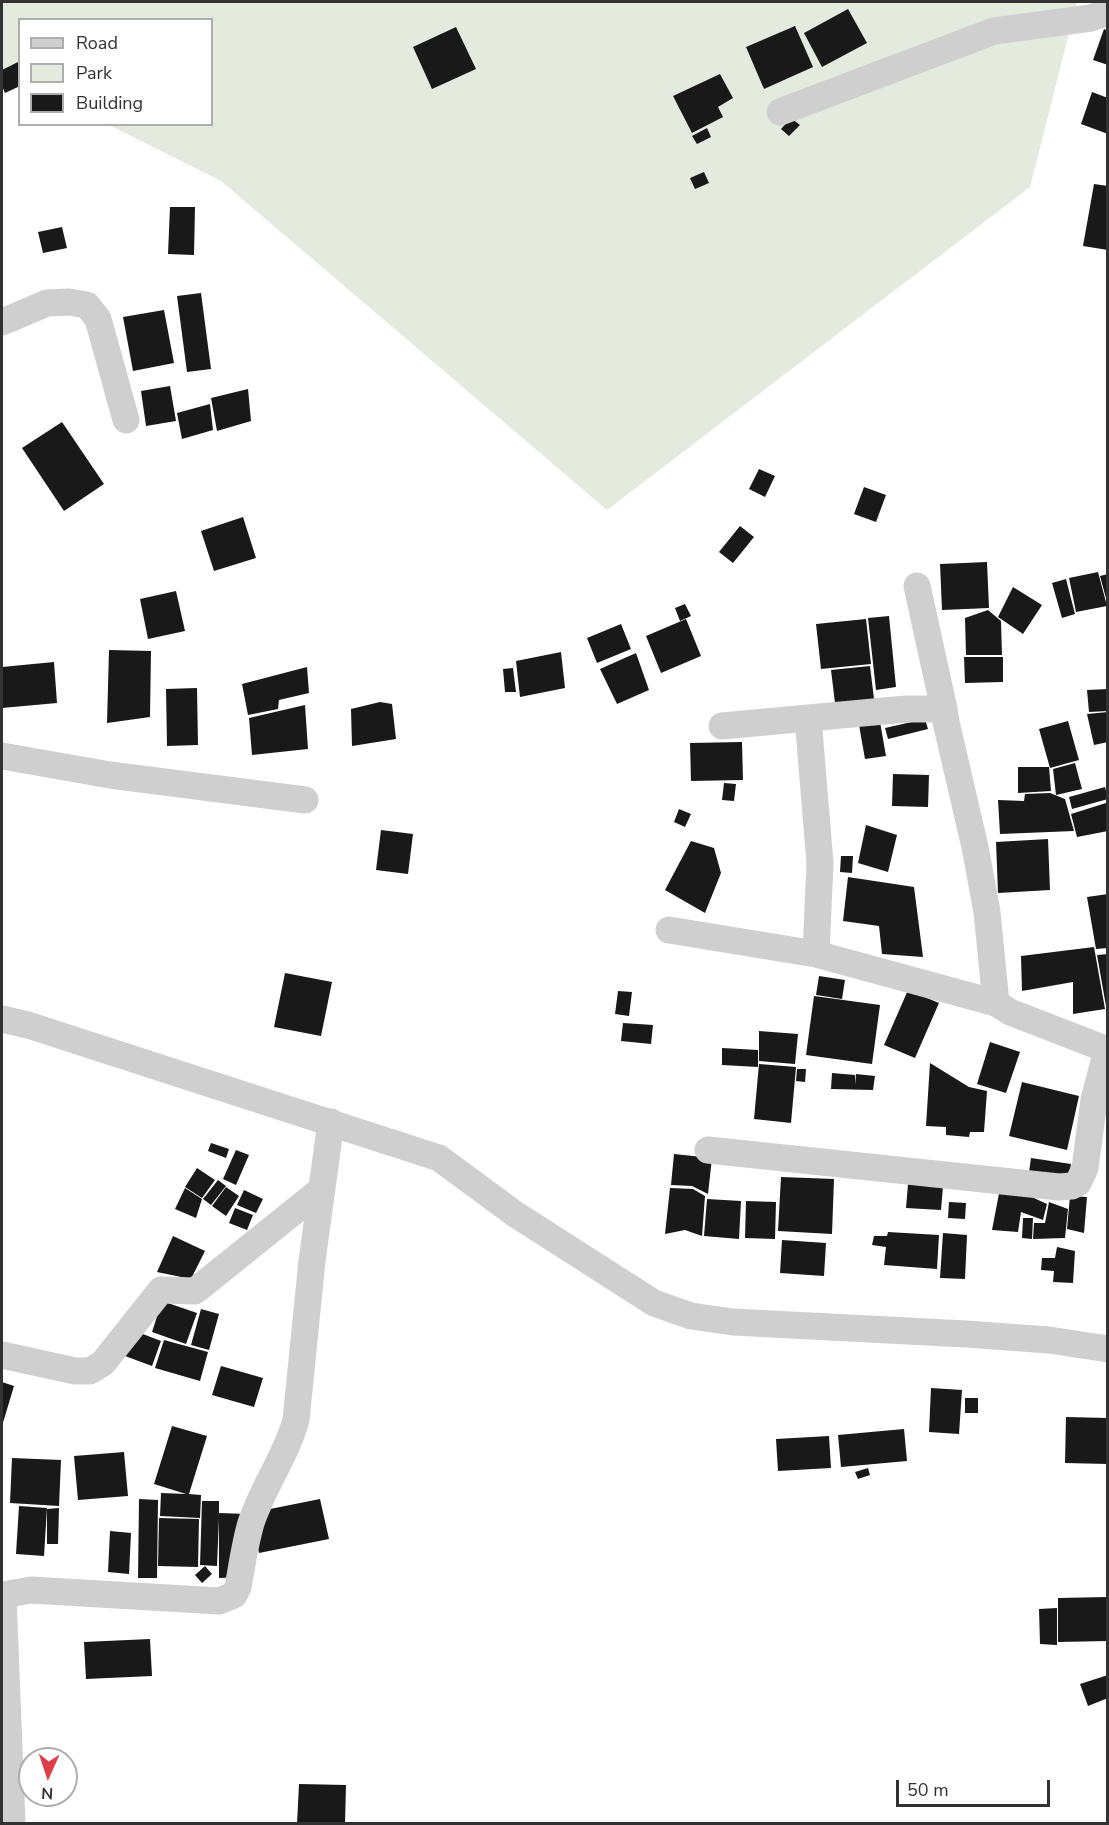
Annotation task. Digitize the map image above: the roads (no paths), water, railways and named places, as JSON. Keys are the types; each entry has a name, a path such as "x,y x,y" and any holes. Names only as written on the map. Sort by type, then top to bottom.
{"street":[{"path":"780,112 994,31 1091,18 1107,12"},
{"path":"2,322 47,303 69,302 87,305 99,319 126,420"},
{"path":"916,586 975,847 987,912 996,1003"},
{"path":"722,726 906,709 944,709"},
{"path":"808,718 820,863 816,954"},
{"path":"2,756 110,775 304,800"},
{"path":"669,930 816,954 996,1003 1010,1012 1107,1050 1094,1100 1085,1168 1078,1183 1072,1186 1059,1187 708,1150"},
{"path":"2,1019 28,1025 439,1158 515,1214 654,1303 691,1316 733,1322 1049,1340 1107,1349"},
{"path":"12,1824 3,1595 31,1590 219,1601 234,1594 238,1587 251,1523 270,1478 292,1436 296,1420 312,1261 331,1122"},
{"path":"2,1355 75,1371 90,1371 103,1362 161,1290 195,1291 322,1189"},
{"path":"2,1579 31,1590"}]}
